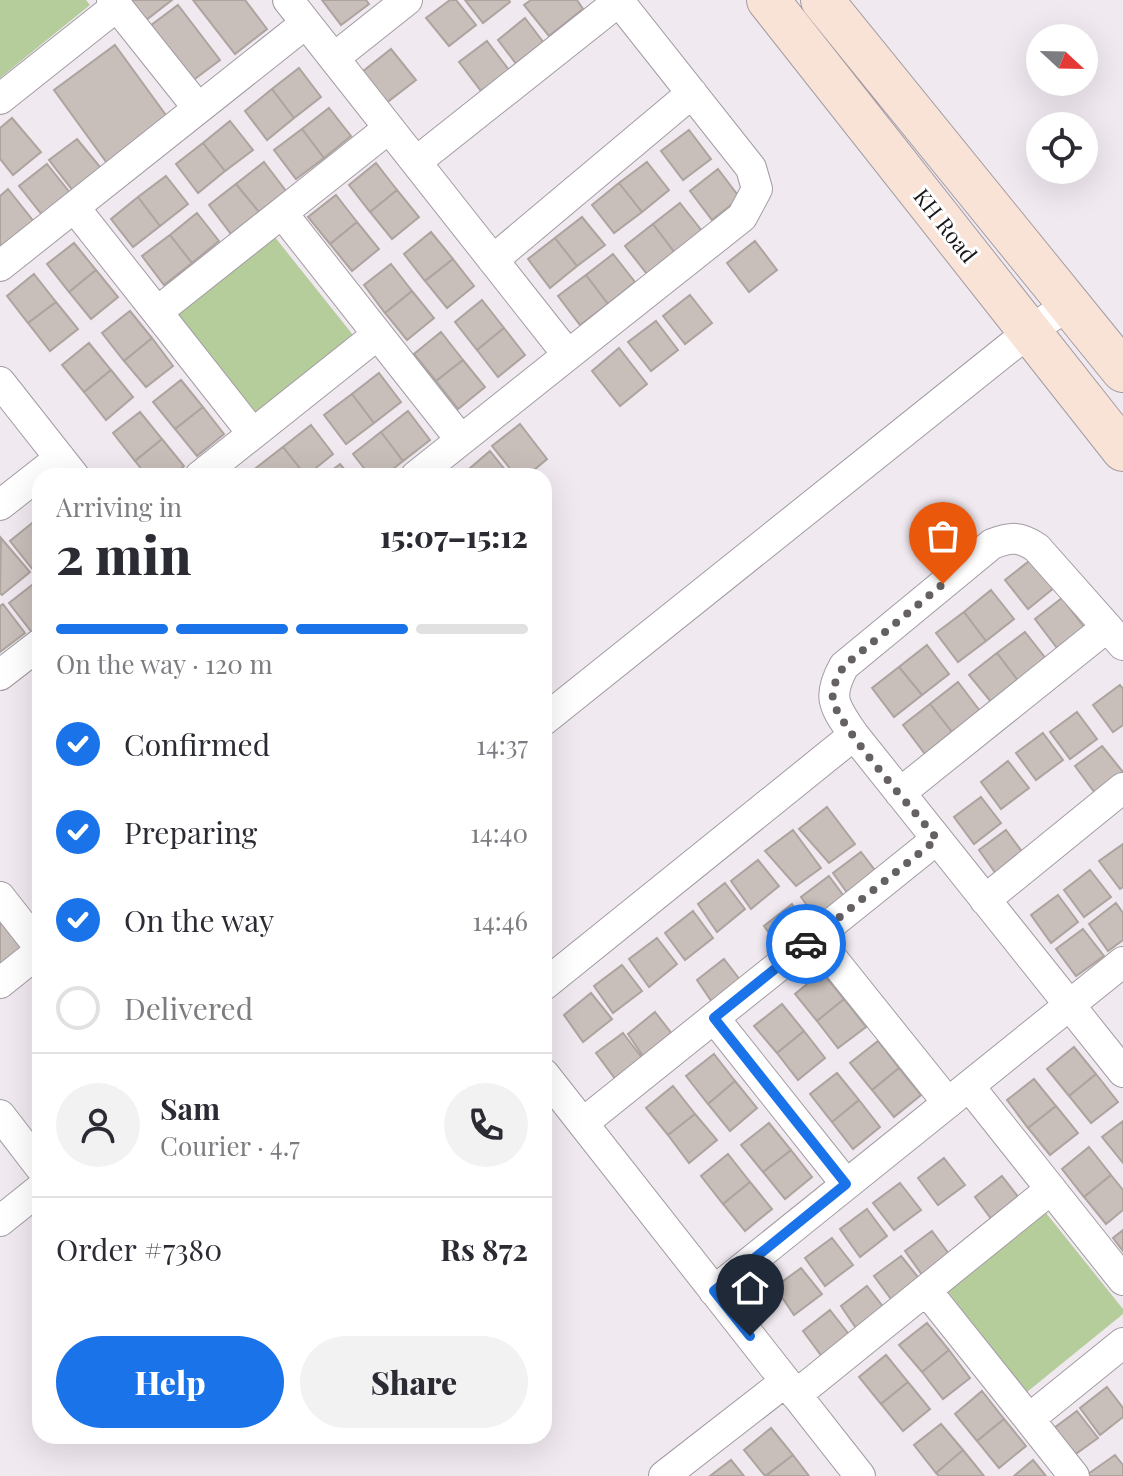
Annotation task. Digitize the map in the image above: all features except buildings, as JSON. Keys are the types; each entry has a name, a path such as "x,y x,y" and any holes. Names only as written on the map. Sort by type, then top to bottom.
{"main road":[{"name":"KH Road","path":"768,0 1123,450"},
{"name":"KH Road","path":"822,0 1123,371"}],"street":[{"path":"334,58 407,0"},
{"path":"416,162 619,0 751,168 757,189 742,217 721,235 426,468"},
{"path":"0,99 115,3 198,108"},
{"path":"0,266 198,108 297,11 568,355"},
{"path":"493,260 692,93"},
{"path":"157,312 389,128"},
{"path":"74,207 253,434"},
{"path":"282,213 461,440"},
{"path":"552,714 1030,331 1068,305"},
{"path":"210,468 377,335"},
{"path":"0,382 67,467"},
{"path":"0,505 32,487"},
{"path":"900,793 1115,636 1037,548 1023,538 1009,537 992,544 844,666 835,682 833,700 854,735 900,793 937,839 985,900 1123,1072"},
{"path":"0,675 32,650"},
{"path":"552,979 854,735"},
{"path":"985,900 1123,788"},
{"path":"583,1123 937,839"},
{"path":"0,897 32,939"},
{"path":"815,937 958,1094 1051,1189 1123,1280"},
{"path":"0,983 32,957"},
{"path":"714,1291 1123,962"},
{"path":"714,1018 846,1184"},
{"path":"552,1084 860,1476"},
{"path":"0,1115 32,1157"},
{"path":"671,1474 926,1290 1051,1189"},
{"path":"0,1221 32,1195"},
{"path":"926,1290 1074,1476"},
{"path":"1029,1419 1123,1343"}],"green space":[{"path":"0,0 86,0 90,5 0,78"},
{"path":"274,236 353,335 255,414 175,316"},
{"path":"1046,1213 1123,1309 1123,1314 1027,1392 948,1292"}],"way so far":[{"path":"806,944 937,839 854,735 833,700 835,682 844,666 943,584"}],"route":[{"path":"750,1336 714,1291 846,1184 714,1018 806,944"}]}
